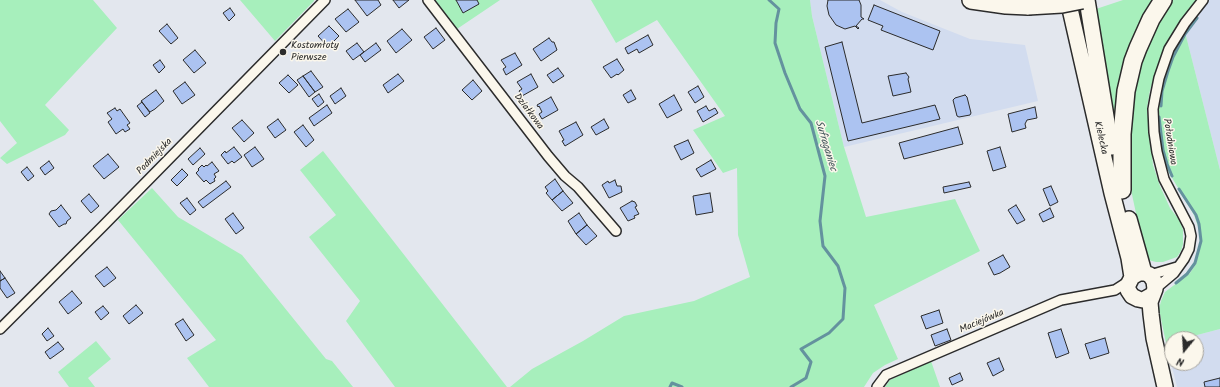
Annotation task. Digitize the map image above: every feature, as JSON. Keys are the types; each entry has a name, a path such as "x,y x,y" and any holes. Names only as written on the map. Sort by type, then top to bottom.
{"highway":[{"path":"972,0 1006,5 1028,6 1062,4 1082,0"},
{"path":"1122,190 1122,134 1126,90 1133,61 1138,48 1151,19 1162,0"}],"main road":[{"name":"Kielecka","path":"1068,0 1112,193 1129,258 1142,288 1165,387"},
{"name":"Kielecka","path":"1087,0 1111,146 1142,269 1142,288"}],"street":[{"name":"Podmiejska","path":"0,329 325,0"},
{"name":"Działkowa","path":"428,0 548,156 565,176 578,187 616,232"},
{"name":"Południowa","path":"1142,288 1174,273 1184,260 1189,249 1189,227 1164,179 1157,152 1153,109 1159,78 1169,49 1185,22 1203,0"},
{"path":"1142,288 1178,267"},
{"name":"Maciejówka","path":"1104,293 1114,290 1142,288"},
{"name":"Maciejówka","path":"877,387 886,375 1061,300 1142,288"}],"shaded area":[{"path":"810,0 880,0 902,12 970,39 1025,45 1038,101 844,147 812,16"},
{"path":"1208,0 1220,0 1220,170 1185,32"},
{"path":"1220,329 1220,387 1177,387 1173,371 1204,371 1204,333"}],"green space":[{"path":"0,0 93,0 117,28 45,105 69,130 65,135 7,164 0,158 17,143 0,121"},
{"path":"240,0 314,0 314,1 275,41"},
{"path":"435,0 500,0 457,29"},
{"path":"591,0 810,0 812,16 844,147 866,217 955,199 980,251 874,305 898,359 873,373 864,387 510,387 532,369 624,316 694,301 750,277 738,235 737,168 723,173 693,130 725,116 657,20 616,43"},
{"path":"1123,0 1157,0 1116,155 1096,9"},
{"path":"1173,0 1197,0 1175,28 1163,51 1150,90 1147,108 1153,165 1160,186 1170,208 1180,221 1183,230 1183,244 1177,257 1163,262 1156,262 1148,260 1145,255 1127,164 1134,86 1148,42 1163,13"},
{"path":"1185,32 1220,170 1220,329 1204,333 1204,331 1164,331 1164,333 1159,309 1165,292 1190,273 1196,264 1201,235 1194,215 1168,171 1161,147 1158,123 1158,105 1163,76 1171,53"},
{"path":"323,151 507,387 395,387 346,321 360,301 309,237 336,215 300,170"},
{"path":"152,188 178,217 242,255 326,359 332,361 353,387 209,387 187,358 216,340 118,220"},
{"path":"96,341 111,359 88,378 95,387 69,387 58,372"},
{"path":"931,361 940,387 885,387 890,380"}],"building":[{"path":"355,0 378,0 381,5 367,16"},
{"path":"393,0 409,0 399,8"},
{"path":"456,0 477,0 479,4 463,13"},
{"path":"828,0 859,0 861,5 861,17 864,19 862,19 856,26 859,28 858,29 855,26 845,29 836,25 829,15 827,6"},
{"path":"874,5 940,31 933,50 881,30 883,26 868,20"},
{"path":"230,8 235,15 229,21 223,13"},
{"path":"348,9 359,22 346,32 335,19"},
{"path":"167,24 178,38 171,44 159,31"},
{"path":"329,26 339,36 328,47 318,36"},
{"path":"436,28 445,40 433,49 424,37"},
{"path":"402,29 412,40 396,53 387,41"},
{"path":"648,35 653,45 639,53 637,49 628,54 625,48"},
{"path":"549,38 552,42 554,42 557,50 541,61 533,49"},
{"path":"842,42 862,123 935,105 940,119 848,141 825,47"},
{"path":"357,43 364,52 353,60 346,51"},
{"path":"376,43 381,50 365,62 360,55"},
{"path":"195,50 206,63 194,73 183,60"},
{"path":"515,53 522,65 506,75 503,69 506,67 501,60"},
{"path":"617,59 624,70 611,78 603,67"},
{"path":"160,60 165,67 159,73 153,65"},
{"path":"558,68 564,76 553,83 547,75"},
{"path":"311,71 323,87 315,92 303,76"},
{"path":"906,73 909,77 908,79 911,92 893,96 888,76"},
{"path":"398,74 404,81 388,93 383,85"},
{"path":"531,74 538,87 522,96 519,91 522,89 517,82"},
{"path":"288,75 298,85 289,93 279,83"},
{"path":"303,76 315,92 309,97 297,80"},
{"path":"473,80 482,91 472,100 462,90"},
{"path":"185,82 195,95 182,104 173,91"},
{"path":"698,86 704,97 695,103 688,92"},
{"path":"341,88 346,96 335,104 330,96"},
{"path":"156,90 164,101 150,112 141,101"},
{"path":"631,90 636,99 628,103 623,95"},
{"path":"319,94 324,102 318,107 312,99"},
{"path":"674,95 682,110 667,118 659,104"},
{"path":"965,95 967,97 971,113 970,115 959,117 957,116 953,100"},
{"path":"551,97 558,110 542,119 539,114 542,112 537,105"},
{"path":"142,102 150,113 145,117 137,106"},
{"path":"327,105 332,113 314,126 309,118"},
{"path":"706,106 709,111 715,108 718,113 703,122 697,111"},
{"path":"1035,107 1037,118 1027,120 1025,124 1026,128 1012,132 1008,114"},
{"path":"115,108 117,111 120,109 130,123 127,125 130,129 125,132 123,129 116,134 108,122 112,119 107,113"},
{"path":"278,119 286,130 275,138 267,127"},
{"path":"604,119 609,128 596,135 591,127"},
{"path":"242,120 254,133 244,142 232,128"},
{"path":"576,122 583,135 565,146 562,141 564,140 559,131"},
{"path":"303,125 314,140 306,147 294,132"},
{"path":"958,127 963,144 904,159 899,143"},
{"path":"688,140 694,153 681,160 674,146"},
{"path":"234,147 242,157 234,163 232,161 228,164 221,155 225,151 226,153"},
{"path":"255,147 264,159 252,167 244,155"},
{"path":"1000,147 1006,167 993,171 987,151"},
{"path":"200,148 205,154 193,165 188,159"},
{"path":"108,154 119,167 104,179 93,166"},
{"path":"711,160 716,169 701,177 696,169"},
{"path":"49,161 54,168 45,175 40,168"},
{"path":"212,162 219,171 214,174 216,177 214,179 215,181 210,184 206,180 204,182 196,173 202,165 204,167"},
{"path":"27,167 34,176 28,181 21,172"},
{"path":"182,169 188,175 177,186 171,180"},
{"path":"555,179 563,191 552,200 546,193 548,191 545,187"},
{"path":"615,180 617,186 621,186 622,192 609,198 602,185 608,181 609,183"},
{"path":"226,181 231,187 203,208 198,202"},
{"path":"969,182 971,187 944,193 943,187"},
{"path":"1051,186 1058,202 1050,206 1043,189"},
{"path":"563,191 573,203 562,211 552,200"},
{"path":"710,193 713,212 696,215 693,196"},
{"path":"89,194 99,206 91,213 81,201"},
{"path":"187,198 196,210 190,215 180,203"},
{"path":"632,201 635,202 637,206 635,207 639,214 634,216 635,218 628,221 620,208"},
{"path":"61,205 71,218 66,224 59,227 49,214"},
{"path":"1016,205 1025,220 1017,224 1008,210"},
{"path":"1050,208 1054,217 1043,222 1039,214"},
{"path":"233,213 244,228 236,234 225,219"},
{"path":"579,213 587,225 576,234 568,221"},
{"path":"587,225 597,236 586,245 576,234"},
{"path":"1003,255 1010,267 994,275 988,263"},
{"path":"107,267 116,278 104,287 95,276"},
{"path":"0,271 5,278 0,281"},
{"path":"5,278 15,293 7,298 0,288 0,281"},
{"path":"72,291 82,303 68,314 59,302"},
{"path":"136,305 143,313 129,324 123,316"},
{"path":"103,306 109,313 101,320 95,312"},
{"path":"939,310 943,323 926,329 921,316"},
{"path":"183,319 194,335 186,341 175,324"},
{"path":"48,328 54,336 47,341 42,334"},
{"path":"947,329 951,340 935,346 931,335"},
{"path":"1061,329 1069,353 1056,358 1048,333"},
{"path":"1105,338 1109,353 1090,359 1085,344"},
{"path":"58,342 64,349 50,359 45,352"},
{"path":"999,358 1004,370 993,376 987,363"},
{"path":"960,373 963,380 952,385 949,378"},
{"path":"1220,378 1220,387 1205,387 1204,382"}],"waterway":[{"name":"Sufraganiec","path":"769,0 779,9 776,23 775,43 785,73 800,109 811,123 825,176 820,221 823,246 838,266 845,288 843,319 829,333 801,349 811,362 806,378 791,387"},
{"path":"1161,106 1162,91 1173,57 1185,34 1197,18"},
{"path":"1159,117 1163,150 1172,176"},
{"path":"1176,283 1187,274 1195,263 1201,241 1199,224 1196,215 1179,189"},
{"name":"Sufraganiec","path":"670,387 672,383 682,387"}],"place":[{"name":"Kostomłoty Pierwsze","path":"283,52"}]}
